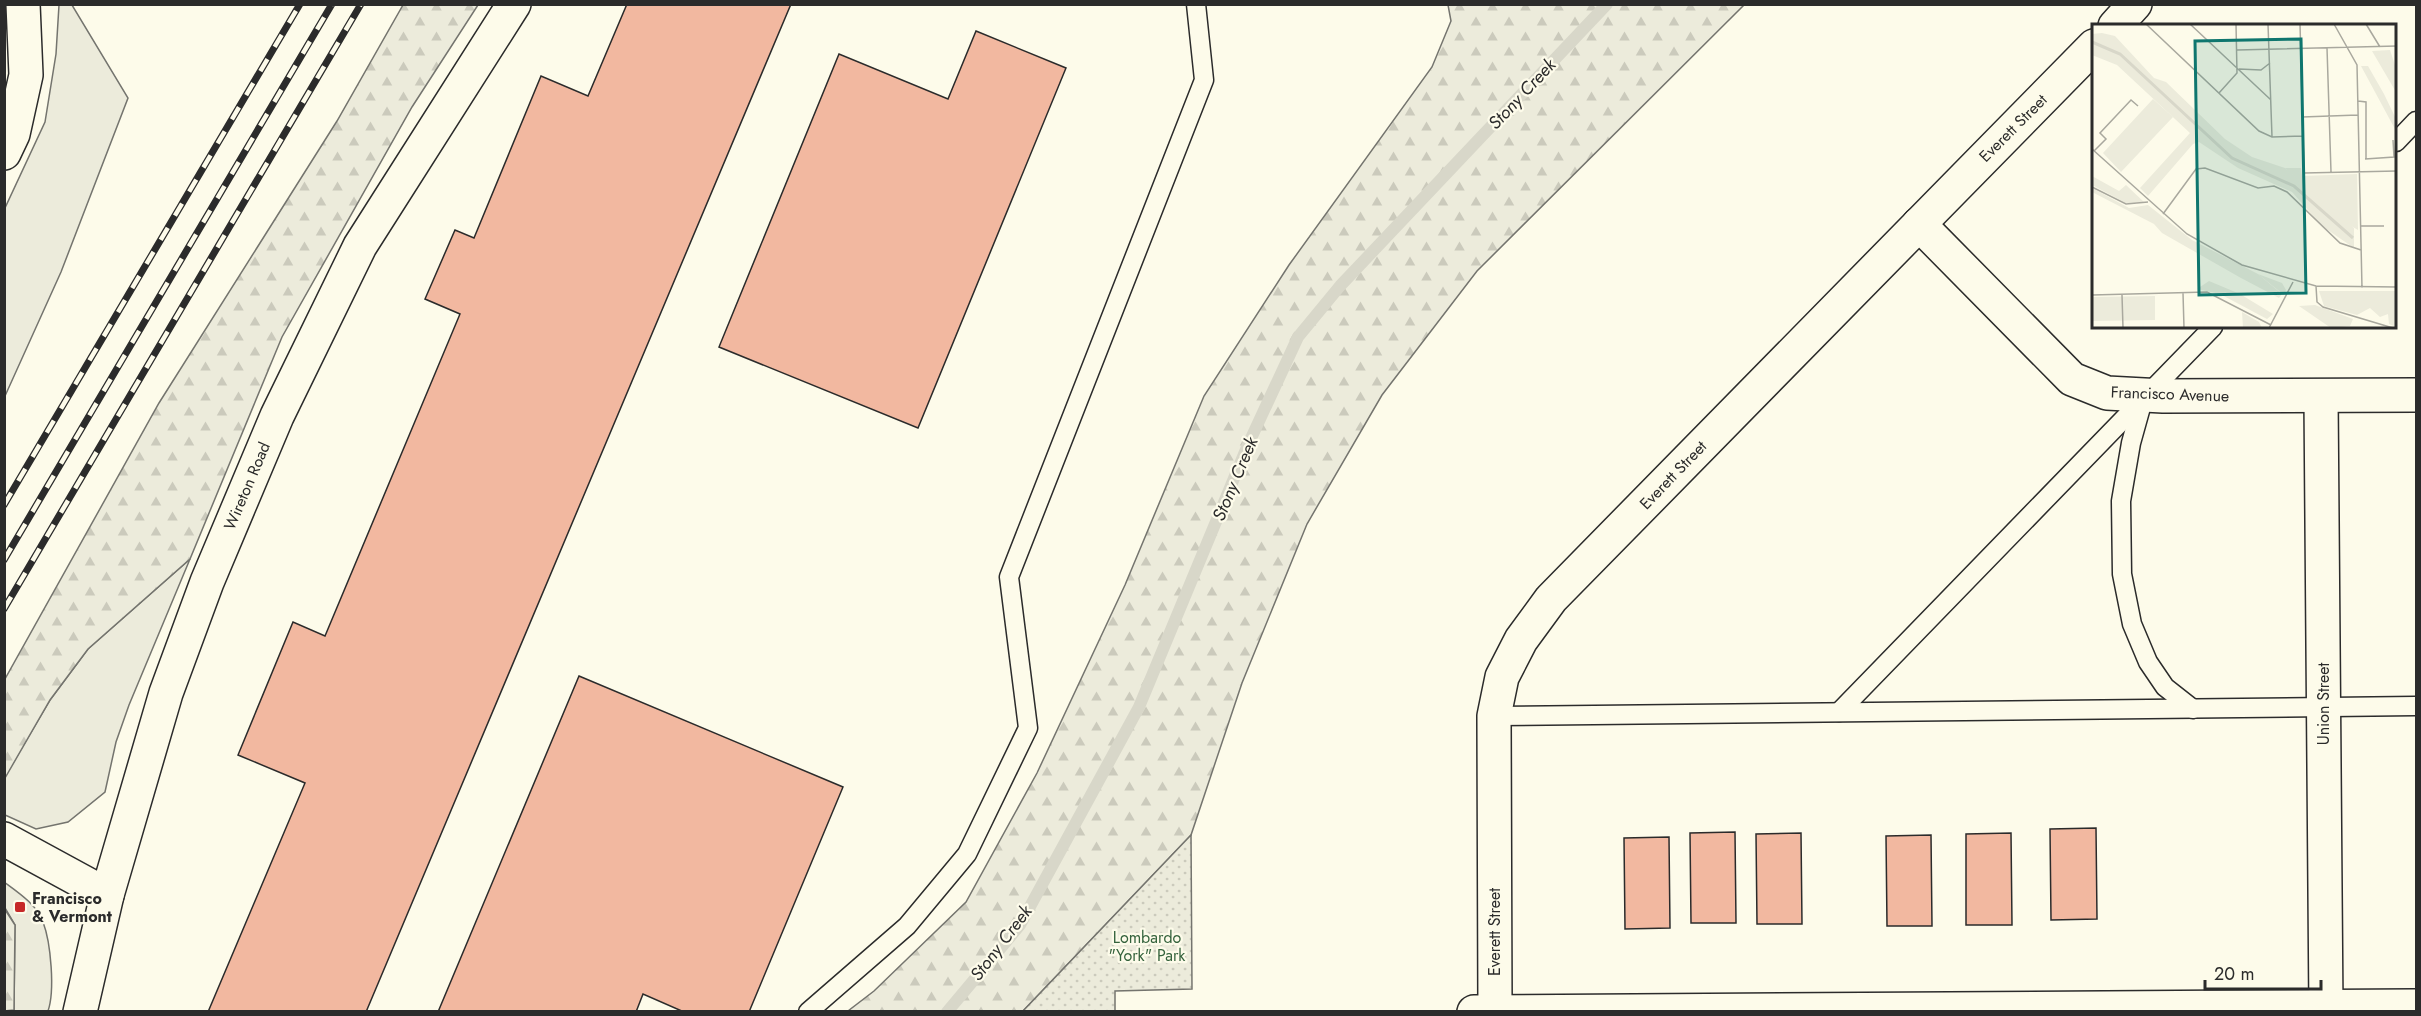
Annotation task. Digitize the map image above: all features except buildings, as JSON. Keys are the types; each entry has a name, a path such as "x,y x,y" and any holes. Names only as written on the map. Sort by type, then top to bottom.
{"street":[{"path":"4,153 13,135 26,75 23,4"},
{"name":"Wireton Road","path":"80,1011 107,895 166,693 207,582 277,416 360,246 514,4"},
{"path":"2117,24 2135,4"},
{"name":"Everett Street","path":"1495,1011 1494,716 1502,677 1521,639 1551,598 2092,48"},
{"name":"Francisco Avenue","path":"1919,224 2072,379 2107,393 2145,396 2416,395"},
{"name":"Union Street","path":"2321,397 2326,1009"},
{"path":"4,839 107,895"},
{"path":"1474,1011 2326,1009 2416,1006"}],"lane":[{"path":"808,1011 907,926 967,854 1028,728 1009,576 1204,80 1197,4"},
{"path":"2397,141 2416,121"},
{"path":"1839,712 2212,328"},
{"path":"2145,396 2130,443 2121,501 2122,574 2132,624 2148,662 2166,687 2193,709"},
{"path":"1494,716 2416,706"}],"green space":[{"path":"59,5 72,5 128,98 61,272 5,396 5,208 45,122 56,54"},
{"path":"403,5 478,5 412,107 282,337 190,559 88,649 50,700 5,778 5,679 159,403 337,121"},
{"path":"1448,5 1744,5 1477,271 1382,395 1307,524 1242,683 1191,835 1023,1011 848,1011 874,991 966,902 1037,773 1125,585 1204,396 1289,265 1432,67 1451,21"},
{"path":"190,559 129,705 116,742 105,792 68,822 36,829 5,815 4,778 50,700 88,649"},
{"name":"Lombardo \"York\" Park","path":"1191,835 1192,989 1115,991 1115,1011 1023,1011"},
{"path":"4,882 32,905 43,922 51,967 48,1011 8,1011 14,1010 15,925 5,908"},
{"path":"4,908 15,925 14,1010 4,1011"}],"waterway":[{"name":"Stony Creek","path":"947,1012 1020,925 1139,707 1247,447 1298,337 1340,286 1607,4"}],"railway":[{"path":"4,505 300,4"},
{"path":"4,560 332,4"},
{"path":"4,609 361,4"}],"place":[{"name":"Francisco & Vermont","path":"20,907"}]}
